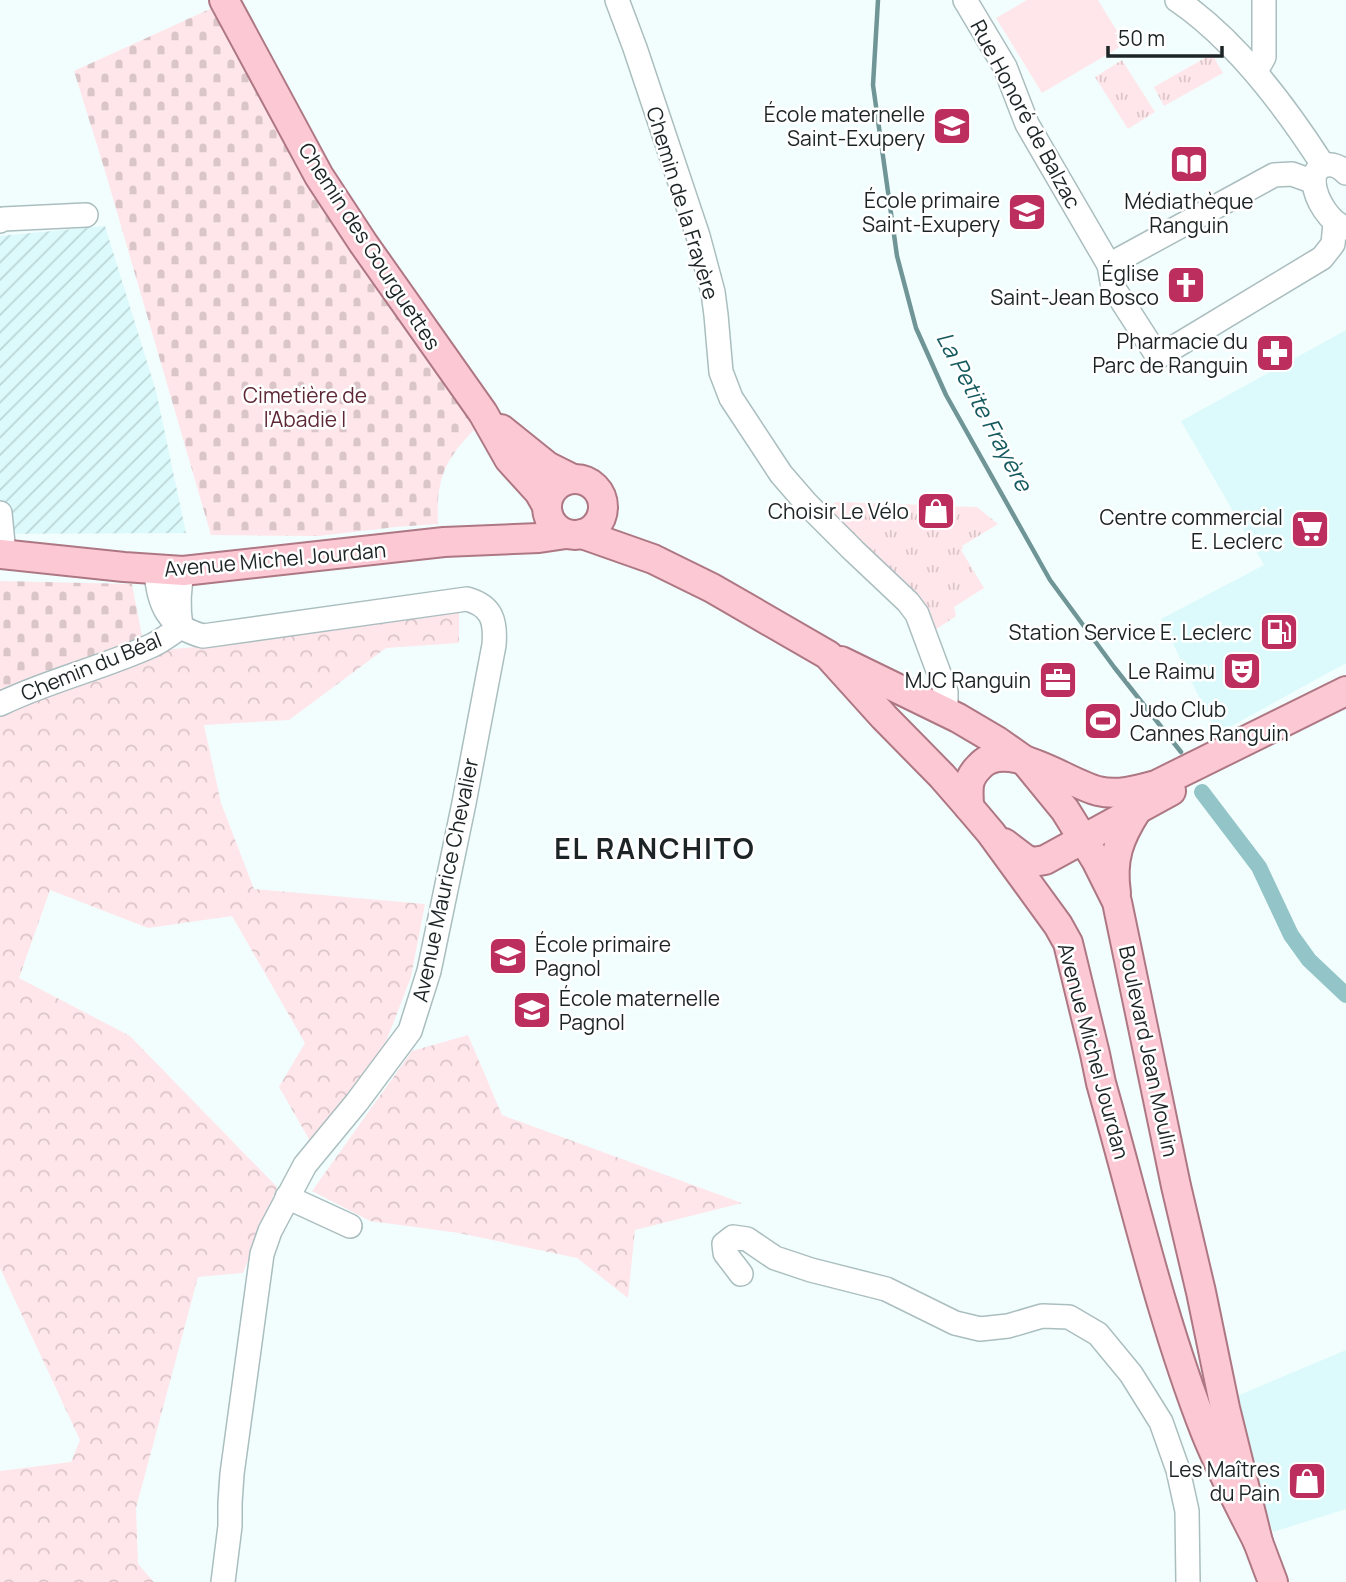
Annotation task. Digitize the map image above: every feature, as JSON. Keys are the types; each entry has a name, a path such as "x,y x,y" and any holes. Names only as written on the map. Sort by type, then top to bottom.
{"main road":[{"name":"Chemin des Gourguettes","path":"224,0 320,176 363,243 483,413 509,459 539,492 560,522"},
{"name":"Chemin des Gourguettes","path":"483,413 537,459 573,480"},
{"path":"582,481 597,491 602,508 594,527 560,522 549,496 563,482 582,481"},
{"name":"Avenue Michel Jourdan","path":"602,508 619,529 653,559"},
{"name":"Avenue Michel Jourdan","path":"2,554 169,570 508,538 533,525 560,522 653,559 712,587 828,655 991,832 1068,943 1101,1083 1160,1300 1206,1432 1258,1542"},
{"name":"Boulevard Jean Moulin","path":"828,655 943,710 1024,760 1065,810 1084,839 1117,902 1225,1408 1258,1542 1273,1582"},
{"path":"969,807 969,784 974,773 983,762 995,756 1024,760 1098,791 1119,793 1138,790 1156,785 1346,691"},
{"path":"991,832 1025,859 1033,862 1045,860 1171,791 1346,705"},
{"path":"1117,902 1114,865 1121,837 1138,810"}],"street":[{"name":"Chemin de la Frayère","path":"617,0 698,236 713,292 721,372 728,392 781,474 917,614 946,692 943,710"},
{"name":"Rue Honoré de Balzac","path":"965,0 1005,67 1027,124 1109,265 1114,287 1158,357 1322,258 1334,244 1340,225"},
{"path":"1177,0 1198,14 1254,70 1310,144 1319,174 1321,203 1340,225"},
{"path":"1254,70 1264,57 1264,0"},
{"path":"1109,265 1274,175 1319,174 1331,164 1339,166 1346,173"},
{"path":"0,221 86,215"},
{"path":"0,513 2,554"},
{"path":"169,570 157,585 162,606 181,627"},
{"name":"Avenue Maurice Chevalier","path":"181,627 203,636 467,599 484,607 494,625 494,645 464,803 429,971 410,1031 305,1165 270,1231 262,1254 247,1355 223,1582"},
{"name":"Chemin du Béal","path":"0,704 23,692 156,644 181,627"},
{"path":"287,1197 350,1226"},
{"path":"741,1273 725,1253 724,1244 733,1237 747,1239 775,1258 886,1289 955,1323 980,1329 1008,1326 1042,1316 1069,1317 1098,1334 1131,1374 1161,1422 1178,1470 1187,1511 1188,1582"},
{"name":"Avenue Maurice Chevalier","path":"210,1582 230,1503"}],"shaded area":[{"path":"105,226 156,391 186,533 0,534 0,236"},
{"path":"1346,330 1346,663 1217,734 1161,619 1264,565 1181,421"},
{"path":"1346,1350 1346,1509 1273,1532 1253,1474 1237,1396"}],"green space":[{"path":"1027,0 1098,0 1125,44 1042,93 996,18"},
{"name":"Cimetière de l'Abadie I","path":"212,8 296,158 367,273 476,428 456,450 444,471 439,495 438,524 319,536 211,535 74,71"},
{"path":"1212,54 1223,73 1164,106 1154,87"},
{"path":"1122,60 1155,112 1128,129 1095,77"},
{"path":"836,502 926,505 926,515 920,515 920,528 949,529 950,516 944,516 945,506 977,507 998,524 962,546 961,550 984,588 954,607 956,616 935,630 923,608 831,513 832,505"},
{"path":"0,581 132,584 142,636 137,647 0,697"},
{"path":"459,610 459,643 386,648 289,720 204,725 221,803 254,889 425,904 411,977 379,1060 313,1146 279,1087 305,1043 232,916 148,928 50,890 19,978 130,1036 277,1187 243,1273 198,1277 136,1508 138,1564 154,1582 0,1582 0,1471 71,1462 80,1440 0,1268 0,708 161,650"},
{"path":"468,1035 502,1115 742,1203 635,1230 628,1298 577,1258 459,1233 370,1221 312,1191 412,1051"}],"waterway":[{"name":"La Petite Frayère","path":"878,0 873,85 897,256 916,328 946,395 1050,580 1181,752"},
{"name":"La Petite Frayère","path":"1202,792 1259,867 1291,935 1309,960 1346,995"}],"place":[{"name":"École maternelle Saint-Exupery","path":"952,126"},
{"name":"Médiathèque Ranguin","path":"1189,164"},
{"name":"École primaire Saint-Exupery","path":"1027,212"},
{"name":"Église Saint-Jean Bosco","path":"1186,285"},
{"name":"Pharmacie du Parc de Ranguin","path":"1275,353"},
{"name":"Choisir Le Vélo","path":"936,511"},
{"name":"Centre commercial E. Leclerc","path":"1310,529"},
{"name":"Station Service E. Leclerc","path":"1279,632"},
{"name":"Le Raimu","path":"1242,671"},
{"name":"MJC Ranguin","path":"1058,680"},
{"name":"Judo Club Cannes Ranguin","path":"1103,721"},
{"name":"École primaire Pagnol","path":"508,956"},
{"name":"École maternelle Pagnol","path":"532,1010"},
{"name":"Les Maîtres du Pain","path":"1307,1481"}],"district":[{"name":"EL RANCHITO","path":"655,848"}]}
